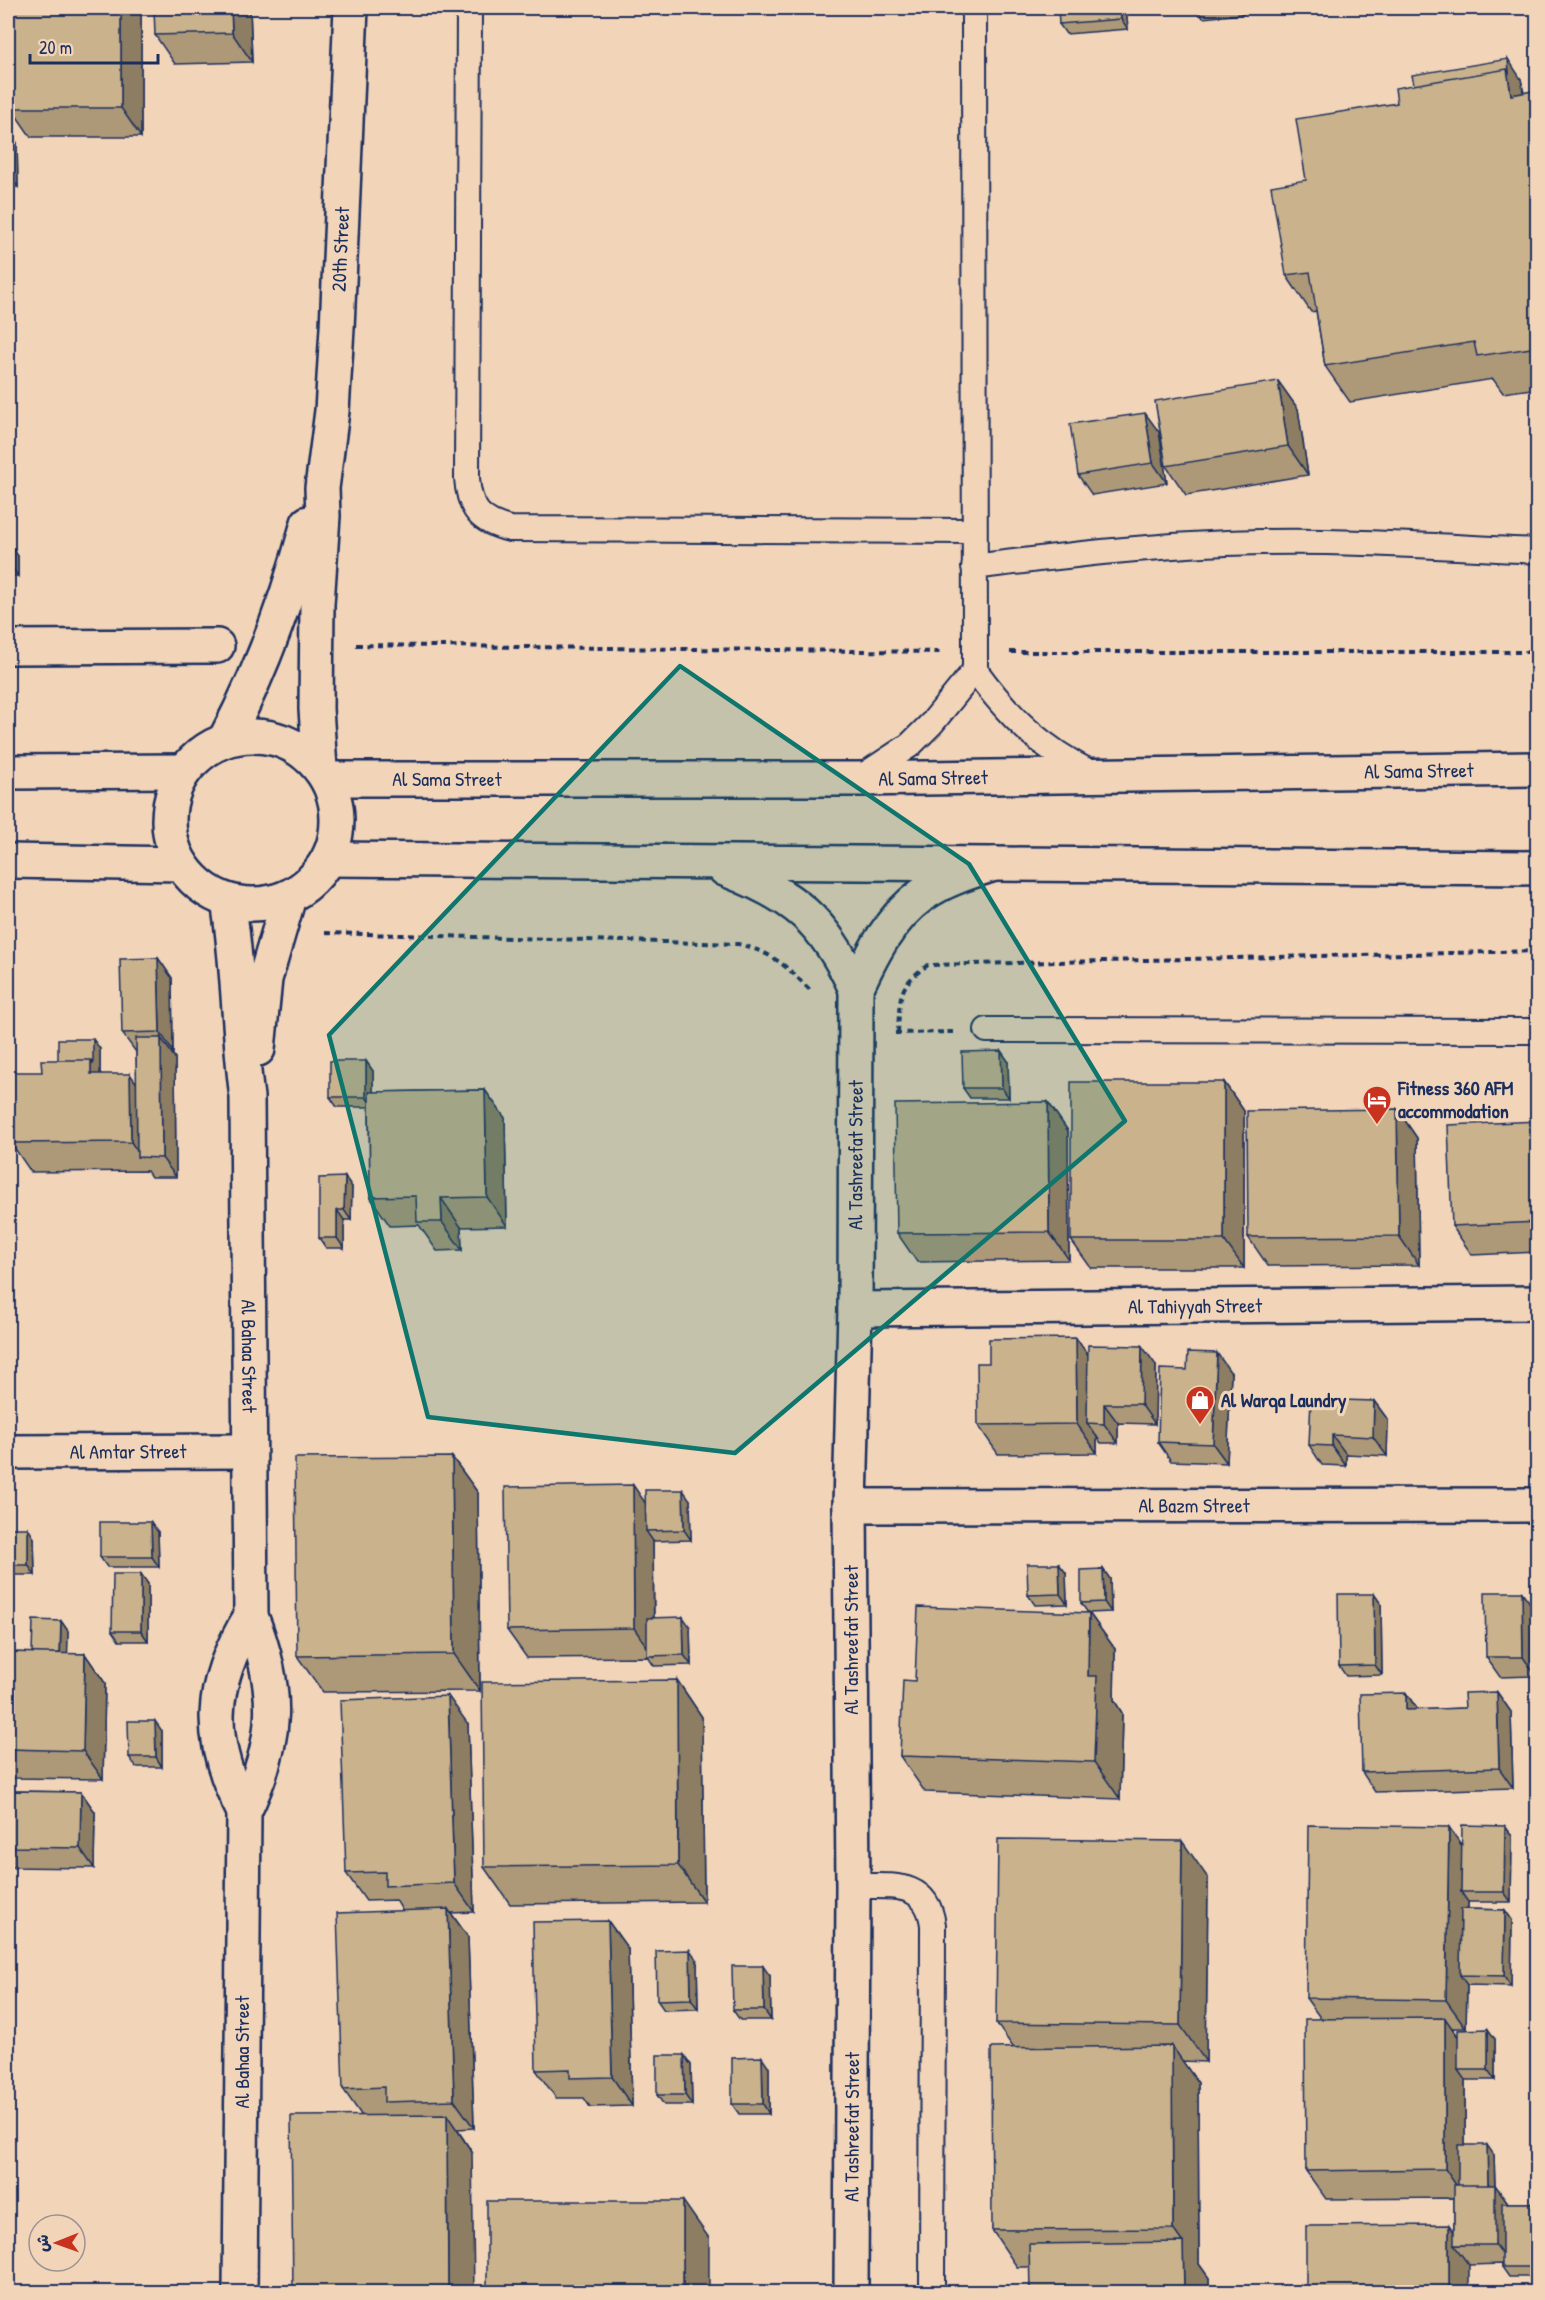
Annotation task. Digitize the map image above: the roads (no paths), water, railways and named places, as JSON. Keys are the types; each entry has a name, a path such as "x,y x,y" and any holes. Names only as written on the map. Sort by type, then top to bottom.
{"street":[{"name":"20th Street","path":"324,773 315,656 316,604 323,516 322,488 332,411 336,352 351,8"},
{"name":"20th Street","path":"225,740 269,645 284,606 310,517 322,488"},
{"path":"8,647 217,646"},
{"path":"246,735 267,736 287,742 306,753 324,773 337,805 337,833 329,859 312,881 289,897 259,904 228,901 214,895 202,887 182,864 172,841 169,817 173,793 184,771 202,752 225,740 246,735"},
{"name":"Al Sama Street","path":"324,773 858,779 1538,769"},
{"path":"8,772 184,771"},
{"path":"329,859 1538,868"},
{"path":"8,861 182,864"},
{"name":"Al Tashreefat Street","path":"709,862 776,891 803,910 825,934 844,962 856,988"},
{"name":"Al Tashreefat Street","path":"851,2292 853,1886 850,1506 855,1309 856,988 872,954 893,922 922,895 956,877 994,864"},
{"name":"Al Bahaa Street","path":"247,1097 255,1067 265,979 289,897"},
{"name":"Al Bahaa Street","path":"228,901 235,950 247,1097 250,1616 263,1647 271,1680 272,1715 268,1749 259,1781 244,1812 240,2292"},
{"name":"Al Tahiyyah Street","path":"855,1309 1538,1303"},
{"name":"Al Amtar Street","path":"8,1452 249,1451"},
{"name":"Al Bazm Street","path":"850,1506 1538,1505"},
{"name":"Al Bahaa Street","path":"244,1812 230,1786 221,1757 217,1728 218,1697 224,1668 235,1641 250,1616"}],"lane":[{"path":"469,8 467,478 472,506 482,517 494,526 510,529 974,531"},
{"path":"974,8 975,670 994,697 1041,743 1098,776"},
{"path":"974,567 1068,555 1259,542 1355,543 1538,551"},
{"path":"858,779 910,745 932,723 975,670"},
{"path":"987,1030 1538,1031"},
{"path":"853,1886 900,1887 912,1890 923,1898 931,1910 933,1925 932,2292"}],"place":[{"name":"Fitness 360 AFM accommodation","path":"1377,1126"},
{"name":"Al Warqa Laundry","path":"1200,1426"}]}
